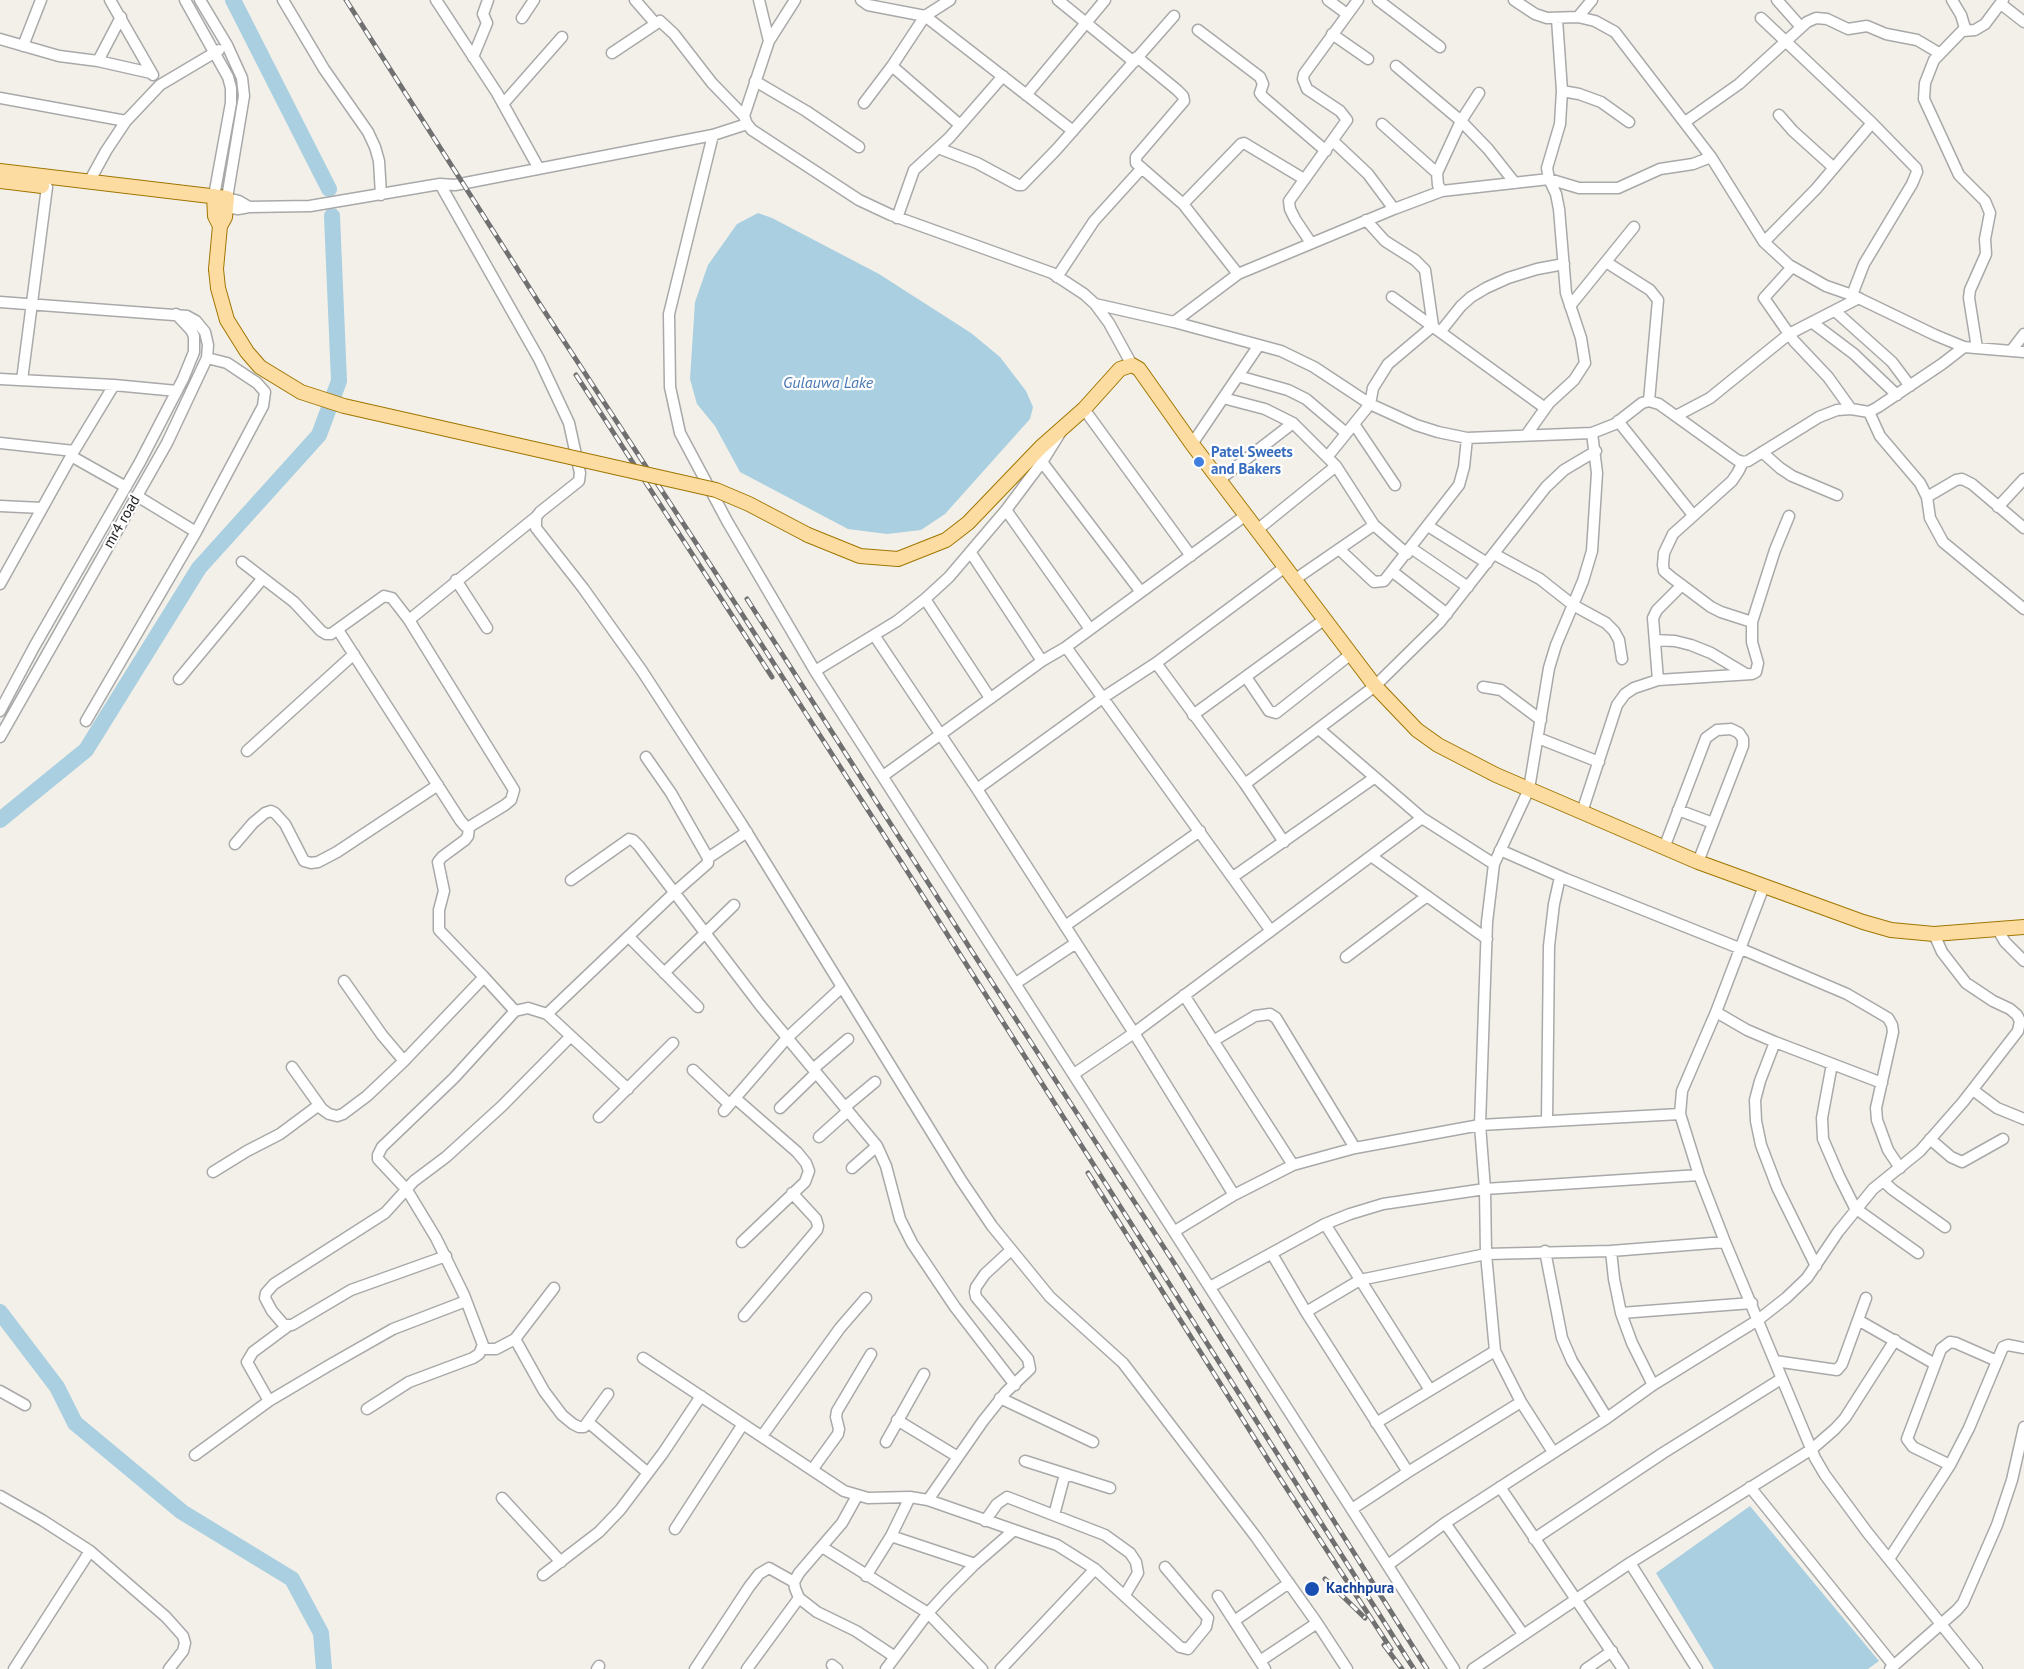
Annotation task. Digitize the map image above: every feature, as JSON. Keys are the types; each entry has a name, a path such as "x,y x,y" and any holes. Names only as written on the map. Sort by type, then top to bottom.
{"main road":[{"path":"0,171 66,184 220,202"},
{"path":"0,181 47,187 89,182 220,202"},
{"path":"220,202 225,217 220,226 216,269 218,288 227,320 247,352 260,367 301,392 344,405 716,490 749,504 808,535 860,556 898,559 946,540 968,523 1041,447 1084,409 1120,369 1132,365 1139,369 1192,444 1375,686 1417,730 1438,745 1496,775 1664,848 1863,922 1891,930 1934,934 2024,927"}],"street":[{"path":"23,46 41,0"},
{"path":"110,0 160,85"},
{"path":"185,0 228,77 231,88 220,202"},
{"path":"200,0 228,45 243,78 244,96 220,202"},
{"path":"283,0 324,69 368,132 379,161 381,195"},
{"path":"473,57 487,23 483,14 488,0"},
{"path":"522,18 534,0"},
{"path":"635,0 655,23"},
{"path":"759,0 769,41"},
{"path":"745,120 769,41 795,0"},
{"path":"861,0 868,5 925,16 1073,131"},
{"path":"864,103 925,16 950,0"},
{"path":"1058,0 1183,96 1184,101 1136,157 1136,163 1183,204 1238,274"},
{"path":"1026,94 1105,0"},
{"path":"1328,0 1347,14"},
{"path":"1311,243 1290,209 1289,201 1347,120 1345,115 1307,89 1303,79 1304,74 1358,0"},
{"path":"1378,0 1440,47"},
{"path":"1514,0 1534,14 1557,19 1578,17 1595,21 1615,32 1711,157 1764,242 1792,267 1826,286 1856,296 1964,347 2024,352"},
{"path":"1777,0 1801,27"},
{"path":"1952,0 1965,24 1963,31 1939,53 1927,75 1924,99 1959,175 1985,201 1990,213 1985,239 1986,254 1974,279 1969,298 1977,348"},
{"path":"1578,17 1585,2"},
{"path":"1963,31 1975,30 1985,24 2002,2 2024,22"},
{"path":"441,3 503,104 538,167"},
{"path":"938,148 977,163 1020,186 1073,131 1174,16"},
{"path":"1685,122 1739,84 1812,19 1821,17 1848,29 1867,26 1886,34 1917,40 1939,53"},
{"path":"98,61 121,18"},
{"path":"1676,416 1710,398 1789,334 1835,311 1856,296 1864,264 1917,172 1913,163 1761,18"},
{"path":"1527,434 1545,408 1574,380 1585,363 1581,339 1566,293 1559,209 1547,168 1560,124 1562,91 1557,19"},
{"path":"612,53 660,21 674,34 753,130 859,200 897,218 1052,273 1095,304 1109,323 1132,365"},
{"path":"1198,30 1260,77 1263,84 1260,93 1263,97 1368,174 1394,209"},
{"path":"1332,34 1368,59"},
{"path":"503,104 562,36"},
{"path":"0,39 59,56 98,61 151,73"},
{"path":"89,182 126,121 160,85 228,45"},
{"path":"892,66 960,125"},
{"path":"1396,66 1461,121 1488,148 1515,183"},
{"path":"897,218 915,170 960,125 1003,76"},
{"path":"755,81 806,111 859,147"},
{"path":"1562,91 1601,102 1629,122"},
{"path":"1442,192 1438,185 1437,173 1461,121 1479,93"},
{"path":"0,98 126,121"},
{"path":"1779,116 1834,168"},
{"path":"220,202 238,209 310,206 440,184 455,185 538,167 713,135 745,120"},
{"path":"1764,242 1816,189 1872,123"},
{"path":"1382,124 1437,173"},
{"path":"713,135 669,314 670,387 680,433 727,521 815,671 1454,1669"},
{"path":"1183,204 1244,143 1304,179"},
{"path":"1174,322 1238,274 1366,220 1442,192 1549,179 1579,188 1618,188 1660,169 1693,164 1711,157"},
{"path":"1058,277 1094,221 1142,168"},
{"path":"409,620 536,517 579,480 580,473 568,423 539,359 440,184"},
{"path":"22,380 47,187"},
{"path":"1366,220 1385,241 1415,260 1425,270 1436,328"},
{"path":"1570,306 1634,227"},
{"path":"1606,262 1650,290 1658,300 1649,401"},
{"path":"1328,456 1370,404 1373,388 1389,364 1436,328 1471,297 1508,278 1564,264"},
{"path":"1792,267 1764,298 1789,334 1828,377 1851,409"},
{"path":"1392,297 1545,408"},
{"path":"0,302 187,316 196,321 208,338 207,358 237,368 265,392 263,406 255,423 196,532 86,722"},
{"path":"1095,304 1174,322 1281,351 1314,366 1370,404 1416,425 1467,438 1592,433 1604,430 1649,401 1659,404 1743,462 1819,417 1837,410 1851,409 1869,412 1964,347"},
{"path":"1835,311 1892,362 1910,386"},
{"name":"mr4 road","path":"0,711 43,630 126,487 190,364 195,343 191,330 176,314"},
{"path":"1813,323 1854,354 1897,395"},
{"path":"2011,351 2024,334"},
{"path":"1192,444 1259,345"},
{"name":"mr4 road","path":"0,736 167,443 207,358"},
{"path":"1238,376 1288,390 1306,399 1346,434"},
{"path":"0,379 177,391"},
{"path":"0,584 72,453 114,385"},
{"path":"1223,398 1266,409 1293,423 1336,466 1374,525 1409,551 1468,587"},
{"path":"1084,409 1191,556"},
{"path":"1869,412 1880,436 1920,483 1927,497 1930,518 1943,542 2024,609"},
{"path":"1618,421 1693,515"},
{"path":"1219,480 1293,423"},
{"path":"1354,424 1395,485"},
{"path":"815,671 897,621 949,577 1006,510 1042,462 1065,425"},
{"path":"1553,1452 1521,1402 1495,1351 1486,1254 1485,1189 1480,1125 1487,939 1494,864 1529,789 1556,645 1583,581 1592,551 1597,473 1592,433"},
{"path":"1339,549 1374,582 1384,581 1459,485 1464,467 1467,438"},
{"path":"0,443 72,453 126,487"},
{"path":"1245,784 1375,686 1447,614 1546,487 1564,471 1596,451"},
{"path":"1762,452 1792,476 1837,495"},
{"path":"1042,462 1141,592"},
{"path":"1743,462 1732,481 1672,534 1664,553 1664,571 1721,612 1752,622"},
{"path":"1257,530 1336,466"},
{"path":"1927,497 1956,480 1962,479 1972,484 2024,528"},
{"path":"1998,507 2024,479"},
{"path":"137,496 196,532"},
{"path":"0,506 42,508"},
{"path":"1006,510 1090,629"},
{"path":"884,776 1042,661 1066,647 1246,515"},
{"path":"1582,812 1617,705 1625,694 1634,688 1658,680 1756,672 1758,668 1752,642 1752,622 1757,601 1789,516"},
{"path":"536,517 536,528 583,588 642,671 747,832 961,1180 1011,1250 1050,1297 1123,1363 1212,1478 1317,1623 1347,1669"},
{"path":"1294,580 1374,525"},
{"path":"1428,526 1490,559 1540,579 1573,605 1606,623 1619,640 1622,659"},
{"path":"971,553 1042,661"},
{"path":"0,558 11,564"},
{"path":"242,562 294,602 326,634 338,630 384,596 392,598 409,620 514,790 512,800 469,827"},
{"path":"977,789 1156,663 1285,567"},
{"path":"1393,572 1447,614"},
{"path":"179,679 263,578"},
{"path":"456,580 487,628"},
{"path":"1658,680 1653,618 1657,610 1682,585"},
{"path":"925,599 990,698"},
{"path":"1193,715 1325,620"},
{"path":"338,630 460,820 469,827"},
{"path":"874,635 941,733 1134,1033 1234,1195"},
{"path":"1655,640 1691,645 1711,653 1746,674"},
{"path":"1066,647 1271,931"},
{"path":"247,751 354,654"},
{"path":"1246,677 1269,711 1276,713 1351,654"},
{"path":"1156,663 1245,784 1284,842"},
{"path":"1483,687 1501,690 1541,720"},
{"path":"1319,729 1422,818 1494,864"},
{"path":"1664,848 1706,738 1717,730 1731,729 1740,733 1743,746 1698,862"},
{"path":"1538,738 1599,762"},
{"path":"547,1014 675,892 707,867 708,858 671,793 646,757"},
{"path":"1233,877 1374,778"},
{"path":"235,844 253,823 271,811 285,824 304,861 311,864 318,862 337,852 438,785"},
{"path":"1678,810 1713,823"},
{"path":"1074,1074 1134,1033 1422,818"},
{"path":"469,827 465,840 438,862 444,891 439,910 439,930 514,1011"},
{"path":"1065,926 1200,831"},
{"path":"708,858 747,832"},
{"path":"571,879 629,839 639,846 787,1038 878,1146 886,1166 900,1218 912,1243 955,1307 1015,1385"},
{"path":"1500,850 1560,877 1739,948 1847,994 1888,1017 1893,1032 1876,1108 1877,1120 1885,1143 1900,1168"},
{"path":"1371,856 1487,939"},
{"path":"1547,1121 1549,957 1554,904 1560,877"},
{"path":"1764,886 1683,1091 1680,1114 1699,1175 1725,1242 1781,1379 1825,1475 1977,1669"},
{"path":"1346,957 1426,896"},
{"path":"664,973 734,905"},
{"path":"1998,930 2005,942 2024,961"},
{"path":"1388,1565 1445,1523 1653,1385 1758,1320 1798,1288 1816,1266 1855,1208 1873,1189 1920,1151 1973,1090 2022,1024 2010,1009 1966,983 1942,952 1934,934"},
{"path":"628,937 699,1007"},
{"path":"1016,983 1076,943"},
{"path":"292,1067 319,1105 329,1114 338,1116 343,1114 367,1096 404,1061 484,977"},
{"path":"344,981 382,1035 404,1061"},
{"path":"729,1104 787,1038 842,987"},
{"path":"1184,995 1293,1165"},
{"path":"482,1349 481,1340 466,1301 446,1256 406,1190 378,1159 378,1152 454,1078 514,1011 528,1008 547,1014 628,1089"},
{"path":"1716,1012 1747,1030 1775,1042 1882,1083"},
{"path":"1214,1041 1255,1016 1270,1014 1276,1018 1354,1148"},
{"path":"288,1326 284,1325 272,1311 265,1298 266,1293 274,1284 385,1213 414,1181 446,1157 502,1106 570,1037"},
{"path":"780,1108 848,1039"},
{"path":"599,1117 673,1042"},
{"path":"1775,1042 1755,1100 1756,1120 1761,1145 1777,1187 1816,1266"},
{"path":"1832,1064 1822,1118 1823,1139 1855,1208 1918,1253"},
{"path":"693,1070 729,1104 783,1139 806,1163 809,1171 808,1176 792,1193 742,1242"},
{"path":"819,1137 875,1082"},
{"path":"1973,1090 2005,1113 2024,1119"},
{"path":"213,1172 279,1134 319,1105"},
{"path":"1175,1231 1234,1195 1293,1165 1354,1148 1480,1125 1680,1114"},
{"path":"1930,1139 1951,1157 1962,1162 2003,1139"},
{"path":"852,1168 878,1146"},
{"path":"1210,1287 1325,1224 1383,1204 1485,1189 1699,1175"},
{"path":"1883,1181 1945,1227"},
{"path":"744,1316 817,1230 816,1220 792,1193"},
{"path":"1325,1224 1430,1390"},
{"path":"1306,1312 1360,1280 1486,1254 1611,1251 1725,1242"},
{"path":"928,1500 1000,1398 1028,1373 1031,1365 976,1297 975,1292 978,1282 1011,1250"},
{"path":"1545,1251 1562,1338 1572,1361 1606,1418"},
{"path":"1611,1251 1621,1313 1632,1343 1653,1385"},
{"path":"1272,1254 1306,1312 1408,1472"},
{"path":"269,1401 247,1362 249,1356 288,1326 351,1290 446,1256"},
{"path":"367,1409 409,1382 473,1358 482,1349 496,1349 515,1339 554,1288"},
{"path":"762,1436 840,1328 866,1298"},
{"path":"1775,1361 1837,1370 1842,1364 1866,1298"},
{"path":"195,1455 269,1401 393,1329 466,1301"},
{"path":"1621,1313 1752,1304"},
{"path":"1858,1320 1935,1364"},
{"path":"515,1339 544,1391 562,1415 579,1427 584,1427 608,1394"},
{"path":"1473,1669 1630,1563 1812,1449 1845,1418 1894,1340"},
{"path":"1950,1465 1912,1447 1907,1439 1941,1349 1950,1342 1997,1361"},
{"path":"1889,1559 1950,1465 1969,1428 2003,1347 2008,1345 2024,1348"},
{"path":"1376,1423 1495,1351"},
{"path":"812,1470 837,1434 839,1429 837,1411 871,1354"},
{"path":"643,1358 844,1491 857,1496 910,1497 928,1500 1057,1545 1095,1569 1180,1647 1188,1649 1206,1627 1208,1618 1165,1568"},
{"path":"886,1442 924,1374"},
{"path":"1534,1539 1781,1379"},
{"path":"0,1391 26,1405"},
{"path":"543,1575 599,1532 648,1473 701,1395"},
{"path":"1000,1398 1093,1442"},
{"path":"1352,1509 1521,1402"},
{"path":"897,1420 958,1457"},
{"path":"588,1422 648,1473"},
{"path":"675,1529 742,1424"},
{"path":"1750,1487 1892,1667 1963,1603 2012,1480 2024,1427"},
{"path":"1024,1461 1110,1488"},
{"path":"1054,1515 1065,1474"},
{"path":"2012,1480 2024,1485"},
{"path":"1500,1487 1623,1669"},
{"path":"0,1496 90,1551 166,1617 183,1636 185,1643 183,1651 169,1669"},
{"path":"794,1582 799,1573 842,1523 857,1496"},
{"path":"866,1576 891,1536 910,1497"},
{"path":"985,1521 997,1504 1007,1497 1105,1535 1130,1553 1136,1562 1138,1573 1125,1595"},
{"path":"502,1498 561,1562"},
{"path":"1445,1523 1523,1634"},
{"path":"886,1669 928,1613 975,1564 1013,1531"},
{"path":"891,1536 975,1564"},
{"path":"822,1547 928,1613 981,1669"},
{"path":"14,1669 90,1551"},
{"path":"1630,1563 1697,1669"},
{"path":"695,1669 759,1574 769,1568 794,1582 799,1598 817,1612 856,1631 895,1657"},
{"path":"1001,1669 1095,1569"},
{"path":"1234,1621 1288,1583"},
{"path":"1218,1596 1263,1665 1317,1623"},
{"path":"747,1669 799,1598"},
{"path":"1586,1669 1612,1651"}],"water":[{"name":"Gulauwa Lake","path":"758,213 772,218 879,274 971,333 1000,357 1026,391 1033,407 1030,419 945,514 921,530 887,534 848,529 740,472 715,426 697,404 690,379 695,302 708,265 737,224"},
{"path":"1750,1506 1879,1661 1868,1669 1714,1669 1656,1573"}],"waterway":[{"path":"233,0 329,189"},
{"path":"0,820 86,750 199,568 319,435 339,381 332,216"},
{"path":"0,1312 57,1387 75,1423 182,1512 292,1579 321,1633 324,1669"}],"railway":[{"path":"346,0 907,871 1414,1669"},
{"path":"576,375 772,677"},
{"path":"747,599 1176,1266 1427,1669"},
{"path":"1088,1173 1272,1466 1391,1649"},
{"path":"1325,1579 1365,1618"},
{"path":"1384,1645 1402,1669"}],"place":[{"name":"Patel Sweets and Bakers","path":"1199,462"},
{"name":"Kachhpura","path":"1312,1589"}]}
